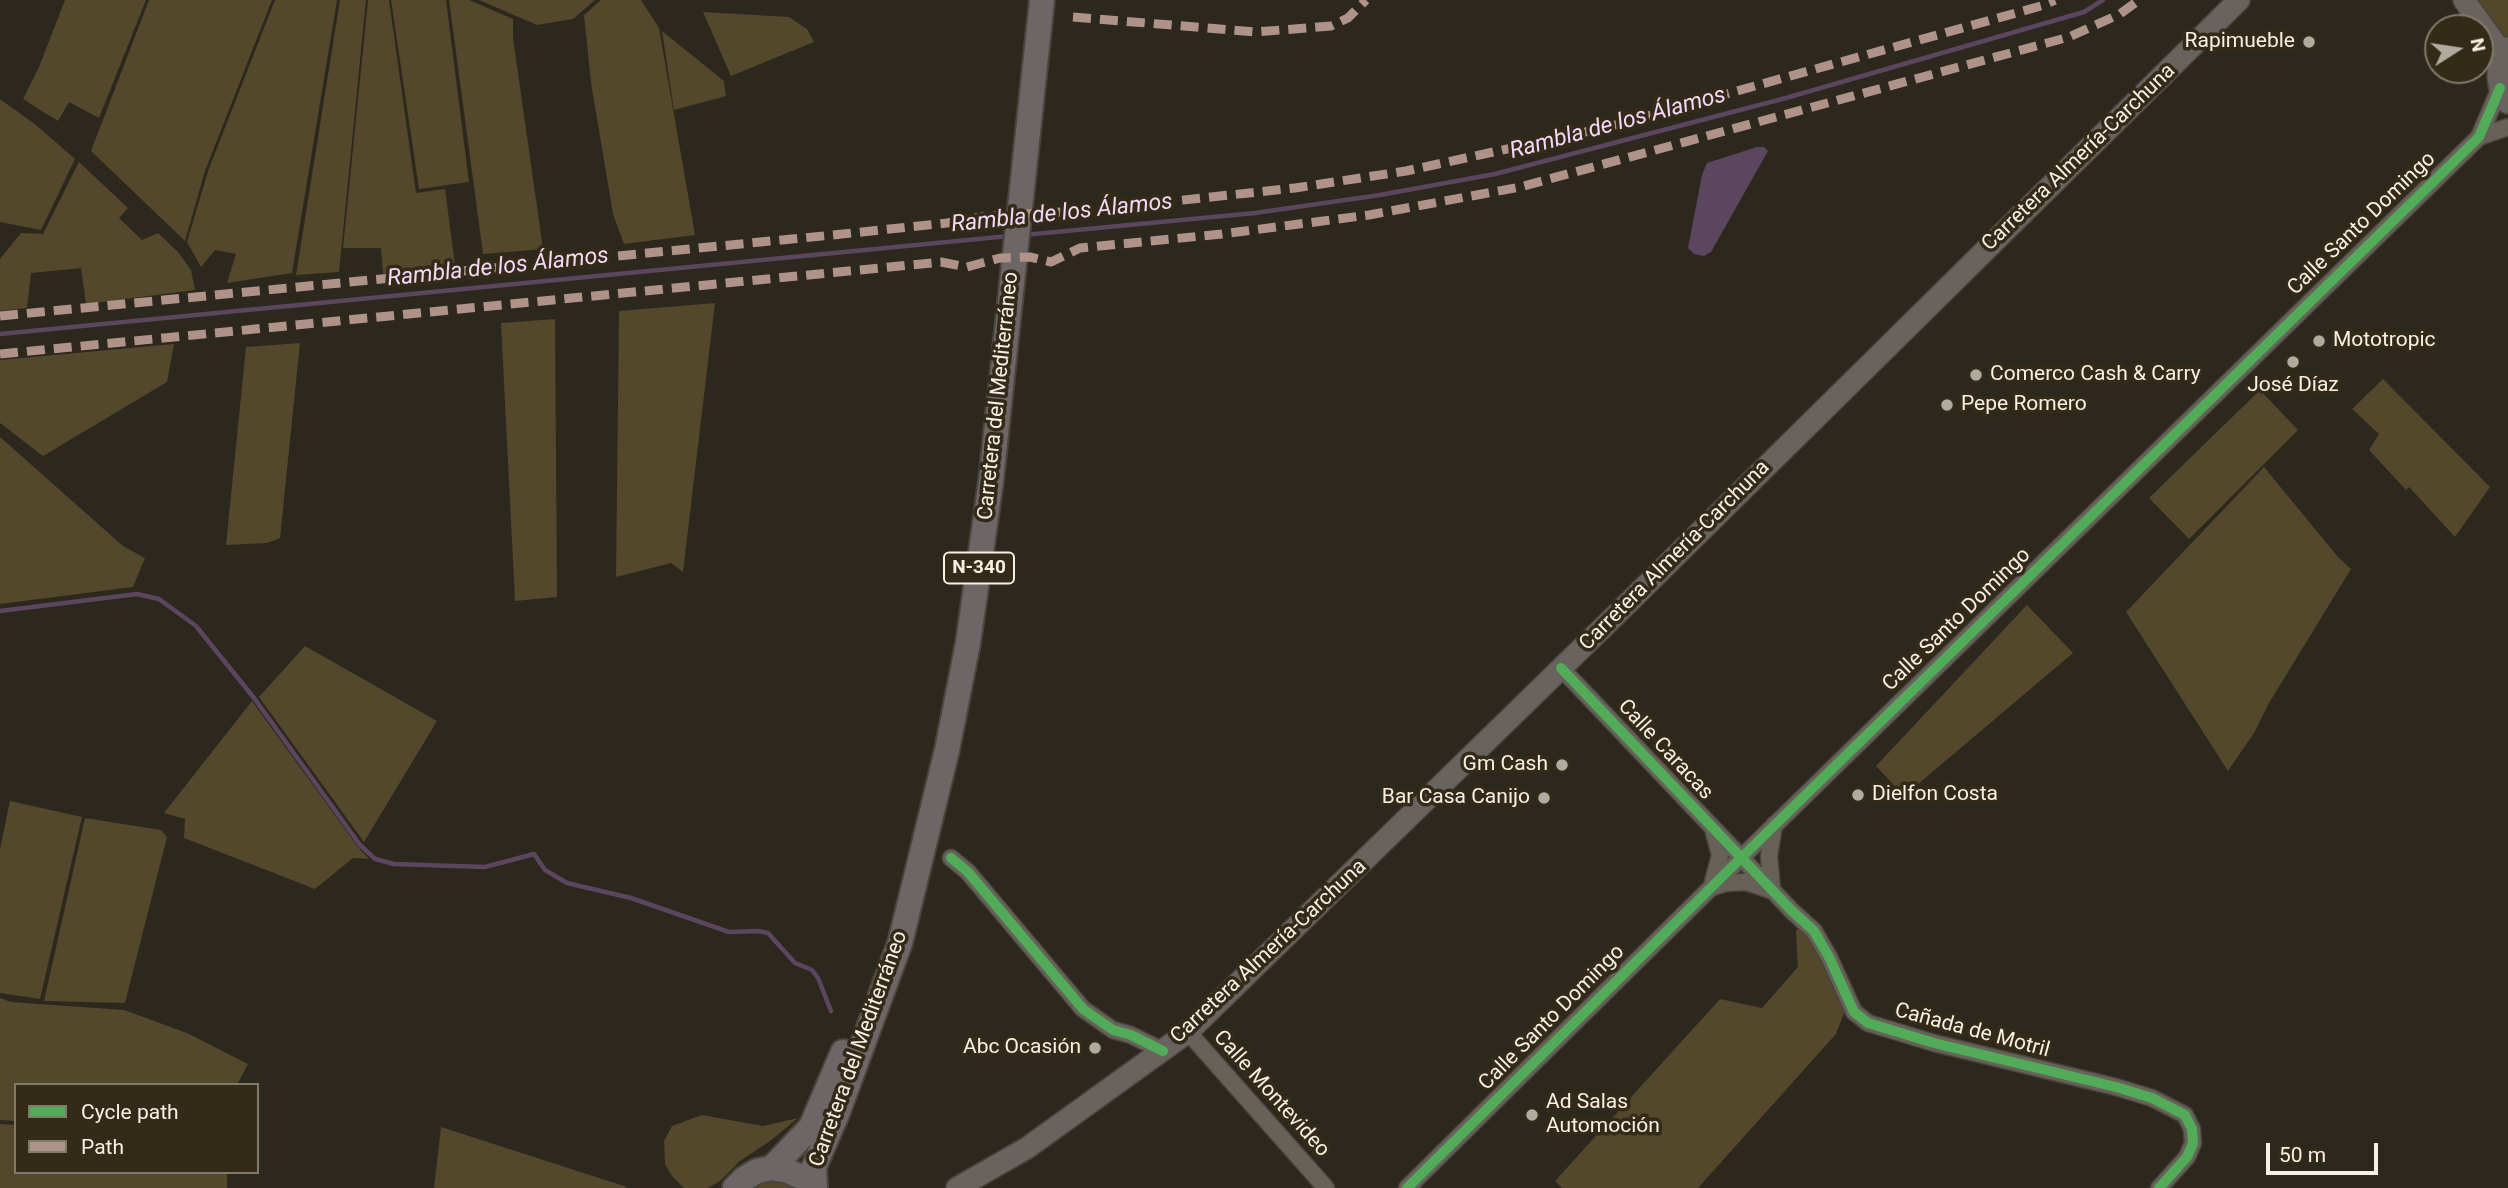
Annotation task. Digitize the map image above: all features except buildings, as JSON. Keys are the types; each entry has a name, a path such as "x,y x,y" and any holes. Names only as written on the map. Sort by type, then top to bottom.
{"highway":[{"name":"Carretera del Mediterráneo","path":"814,1188 814,1167 837,1114 900,943 947,750 968,643 992,481 1042,0"},
{"name":"Carretera del Mediterráneo","path":"772,1168 811,1127 917,870"},
{"name":"N-340","path":"735,1188 757,1171 772,1168 803,1178 814,1188"}],"main road":[{"name":"Carretera Almería-Carchuna","path":"971,1185 1188,1032 2239,0"},
{"path":"2464,0 2506,51 2499,65 2504,96"}],"street":[{"name":"Calle Santo Domingo","path":"1407,1188 1774,825 2479,137 2504,96"},
{"name":"Calle Santo Domingo","path":"2479,137 2508,127"},
{"name":"Calle Caracas","path":"1561,668 1741,858"},
{"path":"1712,828 1729,836 1745,839 1774,825"},
{"path":"1711,887 1746,882 1772,890 1769,856 1774,825"},
{"path":"1711,887 1720,855 1712,828"},
{"path":"951,858 968,872 1083,1009 1112,1030 1131,1035 1163,1051"},
{"name":"Cañada de Motril","path":"1741,858 1814,931 1854,1012 1868,1023 1934,1043 2116,1087 2152,1098 2185,1115 2192,1129 2193,1143 2187,1157 2159,1188"},
{"name":"Calle Montevideo","path":"1188,1032 1327,1187"},
{"path":"1422,1188 1426,1170"}],"shaded area":[{"path":"65,0 146,0 99,118 69,102 58,121 23,99 39,67"},
{"path":"149,0 272,0 205,171 185,241 91,151"},
{"path":"275,0 337,0 292,273 227,283 236,254 215,250 201,267 187,242 208,171"},
{"path":"340,0 366,0 339,272 296,275"},
{"path":"368,0 389,0 416,193 445,189 455,265 383,274 381,248 343,248"},
{"path":"391,0 446,0 469,182 419,189"},
{"path":"449,0 469,0 513,19 513,38 543,249 483,254"},
{"path":"479,0 595,0 573,19 537,25"},
{"path":"601,0 641,0 659,28 695,235 624,244 613,214 591,83 584,15"},
{"path":"2474,0 2508,0 2508,36 2503,39 2494,27 2494,14 2484,14"},
{"path":"703,12 789,17 807,29 814,42 731,76"},
{"path":"662,31 724,81 726,96 674,110"},
{"path":"0,99 36,125 75,159 41,230 0,222"},
{"path":"1764,147 1768,151 1711,252 1704,256 1694,254 1688,248 1702,175 1707,163"},
{"path":"79,162 128,208 119,218 142,240 158,233 178,252 191,270 195,290 86,304 81,268 31,273 27,308 0,311 0,259 21,233 43,234"},
{"path":"715,303 683,572 671,563 616,577 619,311"},
{"path":"555,319 557,597 515,601 501,323"},
{"path":"300,343 280,538 267,543 226,545 246,347"},
{"path":"174,344 167,382 43,456 0,423 0,360"},
{"path":"2383,379 2490,487 2455,537 2409,487 2406,490 2369,450 2379,434 2352,409"},
{"path":"2260,390 2298,430 2189,539 2149,498"},
{"path":"0,437 123,546 145,558 133,587 0,604"},
{"path":"2264,467 2338,557 2351,569 2269,703 2254,733 2228,771 2126,612"},
{"path":"2027,605 2073,653 1904,796 1876,766"},
{"path":"305,646 437,721 364,842 259,697"},
{"path":"252,701 369,859 353,858 315,889 184,838 185,819 164,813"},
{"path":"10,801 82,817 40,999 0,993 0,849"},
{"path":"85,818 161,830 167,837 125,1003 44,1001"},
{"path":"1801,926 1815,944 1841,995 1844,1013 1836,1034 1698,1188 1562,1188 1555,1181 1720,999 1762,1008 1798,967 1796,931"},
{"path":"0,998 11,1002 124,1010 187,1033 248,1064 238,1083 14,1083 14,1121 0,1120"},
{"path":"702,1115 763,1126 798,1118 740,1161 720,1181 708,1188 684,1188 665,1164 664,1141 672,1126"},
{"path":"0,1124 14,1125 14,1174 227,1174 227,1188 0,1188"},
{"path":"441,1127 624,1186 627,1188 434,1188"},
{"path":"776,1179 799,1188 751,1188 765,1180"}],"waterway":[{"name":"Rambla de los Álamos","path":"1024,235 1255,213 1380,195 1495,174 1786,98 2084,12 2103,0"},
{"name":"Rambla de los Álamos","path":"0,334 1009,236"},
{"path":"0,611 137,594 159,599 196,626 254,698 360,845 375,859 394,864 485,867 534,854 545,870 567,883 631,898 729,932 768,933 795,963 812,970 831,1011"}],"marked path":[{"path":"1073,17 1256,32 1331,26 1348,18 1366,0"},
{"path":"0,316 833,235 988,216 1081,211 1295,188 1406,171 1608,127 2055,0"},
{"path":"0,354 941,262 967,267 1000,258 1030,257 1051,262 1080,248 1222,234 1369,215 1520,187 2069,37 2120,14 2139,0"}],"cycle path":[{"path":"1407,1188 2479,137 2500,88"},
{"path":"1561,668 1814,931 1854,1012 1868,1023 1934,1043 2116,1087 2152,1098 2185,1115 2192,1129 2193,1143 2187,1157 2159,1188"},
{"path":"951,858 968,872 1083,1009 1113,1030 1131,1035 1163,1051"}],"place":[{"name":"Rapimueble","path":"2309,42"},
{"name":"Mototropic","path":"2319,341"},
{"name":"José Díaz","path":"2293,362"},
{"name":"Comerco Cash & Carry","path":"1976,375"},
{"name":"Pepe Romero","path":"1947,405"},
{"name":"Gm Cash","path":"1562,765"},
{"name":"Dielfon Costa","path":"1858,795"},
{"name":"Bar Casa Canijo","path":"1544,798"},
{"name":"Abc Ocasión","path":"1095,1048"},
{"name":"Ad Salas Automoción","path":"1532,1115"}]}
